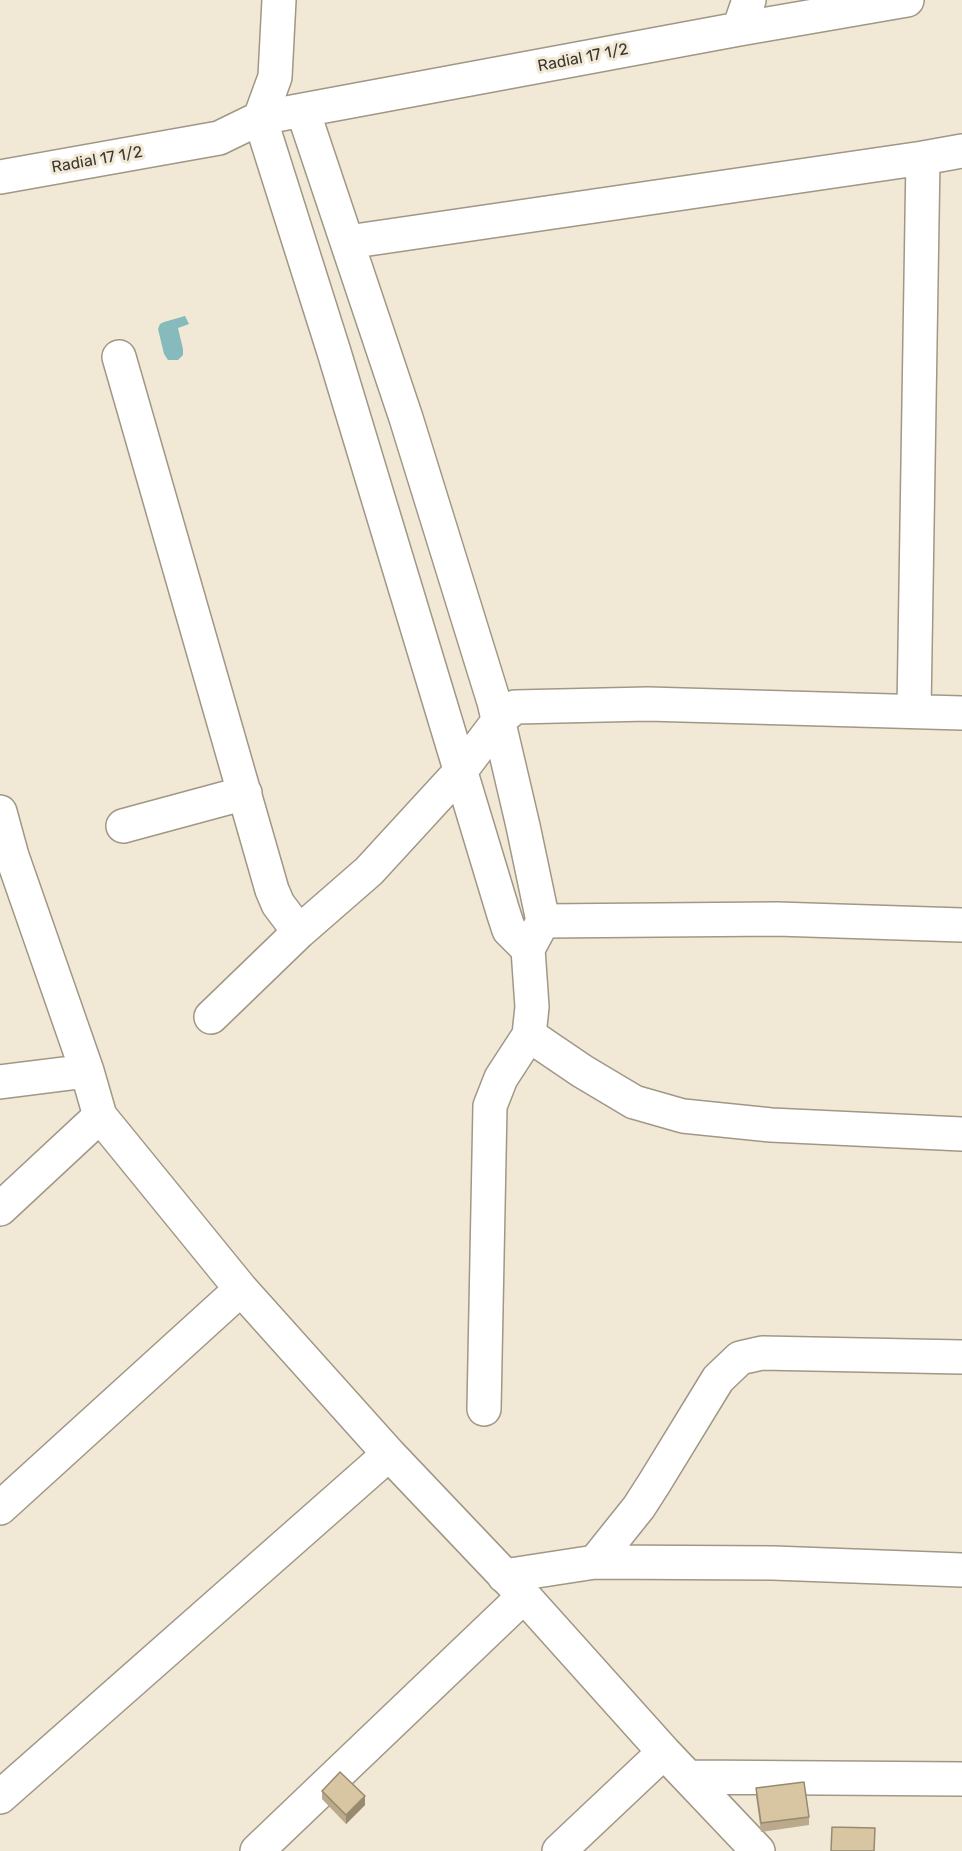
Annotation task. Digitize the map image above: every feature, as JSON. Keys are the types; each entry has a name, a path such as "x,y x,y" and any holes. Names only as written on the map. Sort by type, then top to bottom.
{"street":[{"path":"279,0 275,77 260,118 334,352 459,773 509,930 536,935 777,919 962,925"},
{"name":"Radial 17 1/2","path":"0,177 219,138 260,118 303,111 744,14 907,0"},
{"path":"303,111 406,418 499,720 536,935 530,1035 501,1078 490,1106 484,1409"},
{"path":"348,242 962,151"},
{"path":"914,710 922,158"},
{"path":"119,357 272,890 278,904 299,932"},
{"path":"211,1017 299,932 369,871 459,773 499,720 515,707 648,704 962,713"},
{"path":"123,826 244,793"},
{"path":"0,812 6,857 87,1071 100,1116 241,1289 389,1454 758,1851"},
{"path":"530,1035 582,1071 634,1102 683,1116 771,1125 962,1134"},
{"path":"0,1082 87,1071"},
{"path":"0,1209 100,1116"},
{"path":"0,1508 241,1289"},
{"path":"595,1562 639,1507 718,1378 740,1358 762,1353 962,1357"},
{"path":"0,1797 389,1454"},
{"path":"257,1851 514,1586 595,1562 773,1563 962,1570"},
{"path":"559,1851 664,1752"},
{"path":"689,1777 962,1779"}],"water":[{"path":"185,316 189,324 178,328 183,355 178,360 168,360 164,354 158,329 164,322"}],"building":[{"path":"340,1772 365,1796 346,1815 322,1791"},
{"path":"804,1782 809,1817 761,1823 756,1788"},
{"path":"832,1827 875,1828 874,1851 831,1851"}]}
